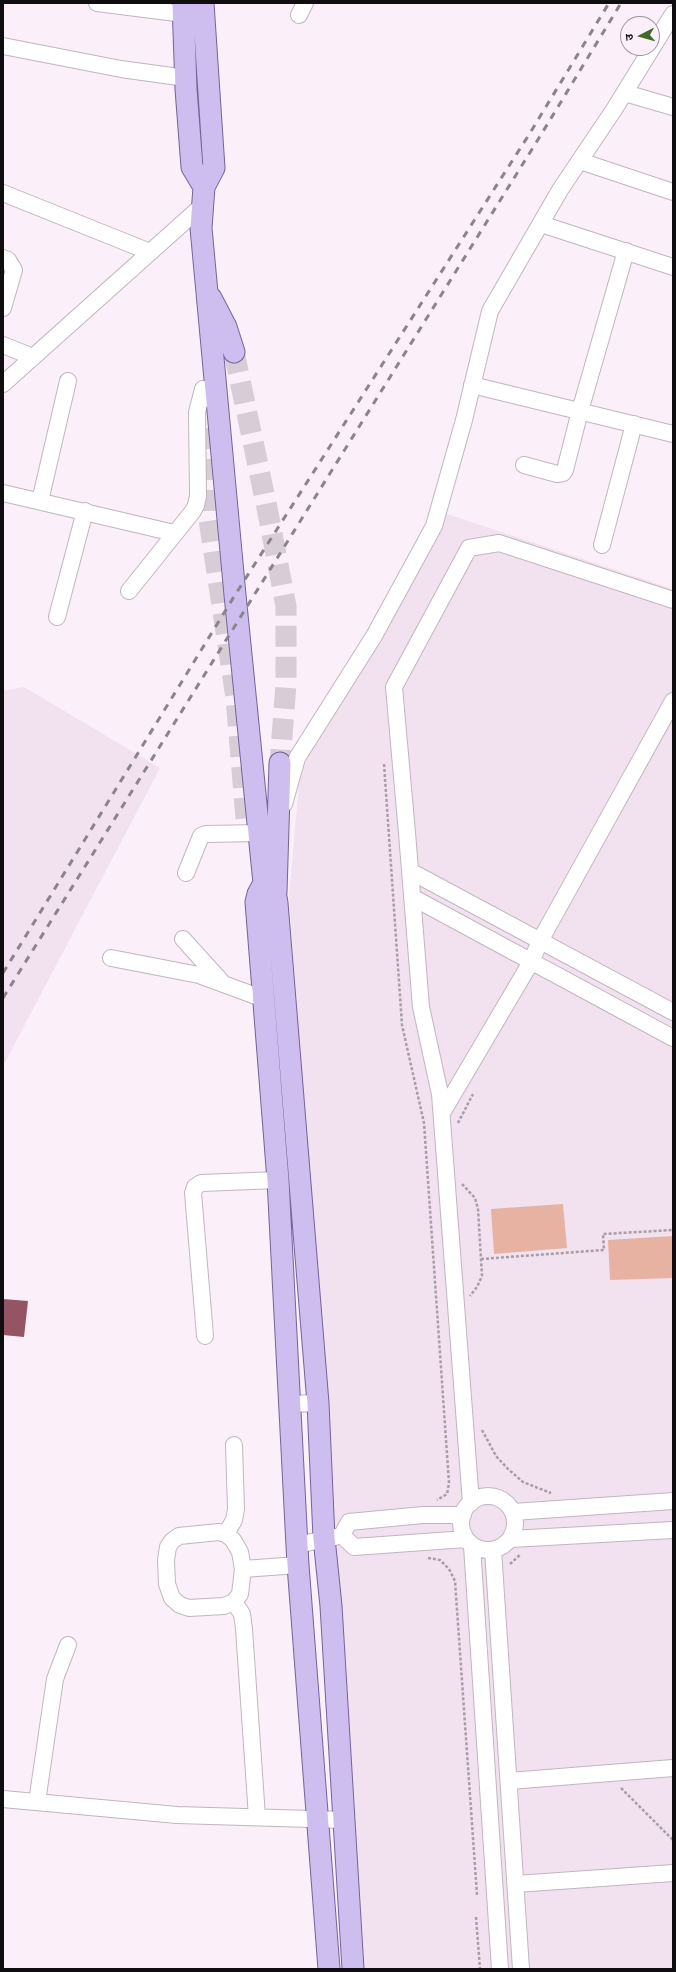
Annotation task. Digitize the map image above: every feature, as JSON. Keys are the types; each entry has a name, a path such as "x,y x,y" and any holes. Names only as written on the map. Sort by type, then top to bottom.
{"main road":[{"path":"203,3 214,168 204,196 201,228 258,830 333,1537 331,1606 353,1969"},
{"path":"184,8 186,84 192,167 204,196"},
{"path":"186,84 209,87"},
{"path":"206,289 226,327 234,352"},
{"path":"206,289 200,346 206,428"},
{"path":"280,762 258,830 265,893 264,999 278,1180 298,1555 329,1969"}],"street":[{"path":"97,3 184,8"},
{"path":"186,873 201,836 206,834 258,830 297,758 374,636 434,526 472,385 490,311 580,161 668,32 673,14"},
{"path":"3,46 121,69 186,84"},
{"path":"625,93 673,107"},
{"path":"580,161 673,192"},
{"path":"3,193 150,252"},
{"path":"3,384 150,252 204,196"},
{"path":"541,224 673,267"},
{"path":"524,465 557,474 562,473 565,470 580,411 626,251"},
{"path":"3,258 8,260 14,270 3,308"},
{"path":"3,345 34,357"},
{"path":"40,501 68,381"},
{"path":"472,385 673,434"},
{"path":"130,591 174,533 193,511 198,496 197,412 204,389"},
{"path":"602,545 634,424"},
{"path":"3,493 174,533"},
{"path":"57,618 85,511"},
{"path":"243,1569 298,1555 333,1537 349,1522 467,1509 477,1499 486,1496 495,1497 504,1501 513,1512 516,1523 511,1539 505,1545 493,1550 480,1550 469,1542 462,1530 467,1509 442,1113 437,1078 421,1007 394,686 469,548 499,543 673,600"},
{"path":"442,1113 531,962 540,941 673,701"},
{"path":"410,871 673,1012"},
{"path":"412,897 673,1038"},
{"path":"183,939 224,984"},
{"path":"111,958 199,975 264,999"},
{"path":"205,1336 193,1193 195,1187 200,1184 278,1180"},
{"path":"290,1404 318,1403"},
{"path":"226,1534 234,1520 236,1509 234,1446"},
{"path":"513,1512 673,1501"},
{"path":"511,1539 673,1530"},
{"path":"219,1532 226,1534 234,1540 240,1552 243,1569 240,1594 234,1602 224,1606 189,1608 180,1605 172,1598 168,1584 166,1560 168,1547 172,1541 179,1536 219,1532"},
{"path":"333,1537 354,1546 469,1542"},
{"path":"469,1542 500,1969"},
{"path":"493,1550 521,1969"},
{"path":"234,1602 242,1614 244,1629 257,1817"},
{"path":"37,1802 55,1679 68,1645"},
{"path":"509,1781 673,1768"},
{"path":"3,1799 177,1815 344,1820"},
{"path":"516,1884 673,1874"}],"path":[{"path":"455,1129 475,1090"},
{"path":"460,1182 470,1190 478,1209 482,1276 477,1287 468,1299"},
{"path":"481,1259 604,1250 602,1234 673,1230"},
{"path":"480,1426 496,1456 508,1469 523,1482 555,1494"},
{"path":"508,1566 526,1551"},
{"path":"423,1557 440,1560 449,1569 455,1581 477,1896"},
{"path":"618,1784 673,1840"},
{"path":"476,1916 480,1969"}],"shaded area":[{"path":"435,510 673,589 673,1969 362,1969 289,896 300,773"},
{"path":"24,687 160,768 3,1066 3,691"},
{"path":"563,1204 567,1248 494,1254 491,1209"},
{"path":"673,1236 673,1278 610,1280 608,1240"}],"building":[{"path":"3,1299 28,1301 24,1337 3,1335"}],"tunnel":[{"path":"234,352 286,606 286,684 280,763"},
{"path":"206,428 208,513 236,698 247,830"}],"railway":[{"path":"3,973 235,595 530,133 609,3"},
{"path":"3,998 539,138 621,3"}]}
